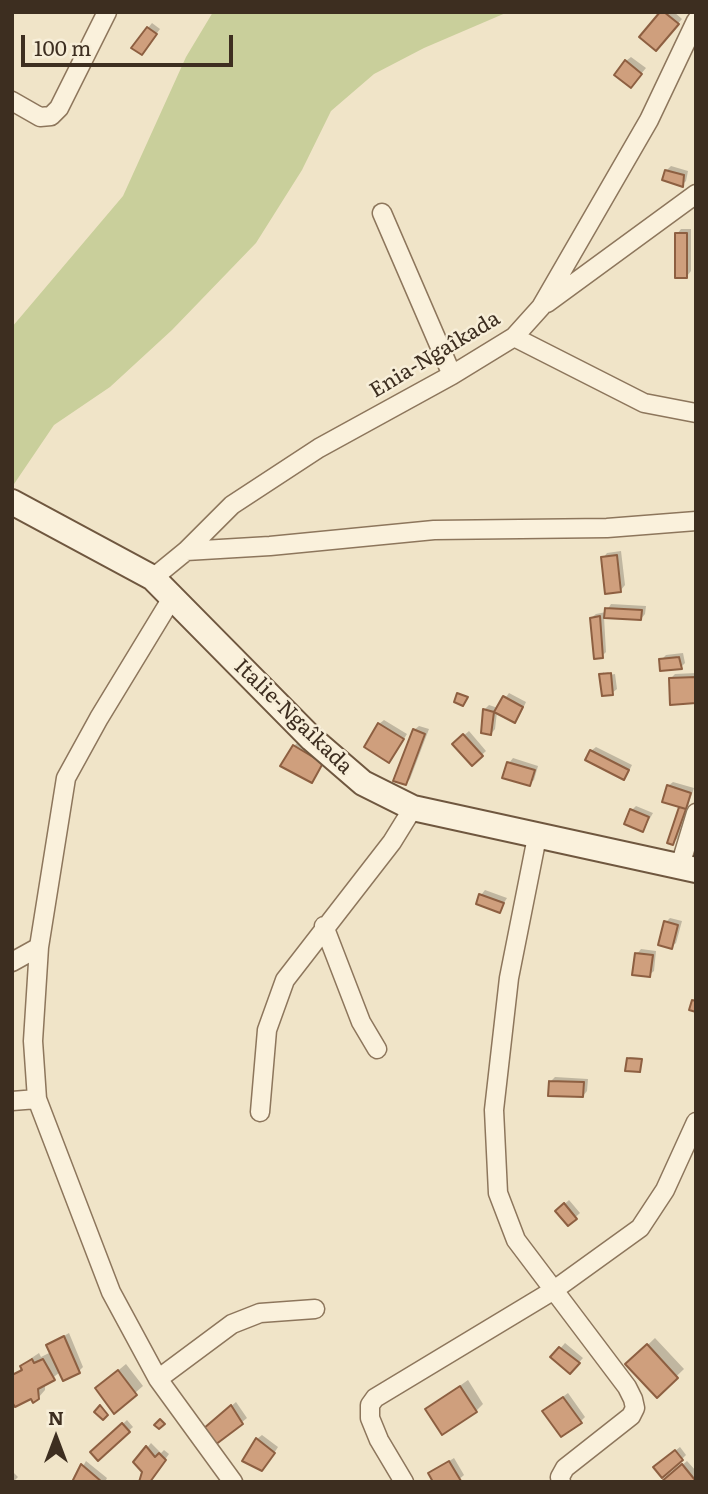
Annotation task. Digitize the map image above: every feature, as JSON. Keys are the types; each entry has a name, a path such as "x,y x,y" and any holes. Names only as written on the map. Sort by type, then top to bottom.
{"street":[{"path":"12,101 40,117 51,116 59,108 107,12"},
{"name":"Enia-Ngaîkada","path":"153,578 186,551 232,505 319,448 452,375 514,337 541,307 649,120 696,21"},
{"path":"541,307 696,194"},
{"path":"382,213 452,375"},
{"path":"514,337 644,403 696,413"},
{"name":"Italie-Ngaîkada","path":"12,502 153,578 312,739 363,783 413,808 688,868"},
{"path":"186,551 270,546 434,530 607,528 696,522"},
{"path":"172,598 66,778 39,947 33,1041 37,1099 111,1292 158,1379 233,1482"},
{"path":"260,1112 267,1030 285,980 324,926 392,842 413,808"},
{"path":"688,868 696,813"},
{"path":"537,836 509,978 494,1111 498,1193 516,1240 627,1387 635,1408 631,1416 565,1468 560,1477 561,1482"},
{"path":"324,926 361,1022 377,1049"},
{"path":"12,962 39,947"},
{"path":"12,1101 37,1099"},
{"path":"404,1482 379,1440 370,1418 370,1405 375,1398 554,1290 640,1228 665,1190 696,1122"},
{"path":"158,1379 232,1324 260,1313 315,1309"}],"green space":[{"path":"213,12 508,12 424,48 374,74 331,111 302,170 256,243 172,330 110,387 54,425 12,487 12,327 123,196 186,57"}],"building":[{"path":"660,12 664,12 679,24 656,51 639,37"},
{"path":"147,27 157,34 142,55 131,48"},
{"path":"625,60 642,74 631,88 614,75"},
{"path":"665,170 684,175 683,187 662,180"},
{"path":"675,233 687,233 687,278 675,278"},
{"path":"617,555 621,592 605,594 601,557"},
{"path":"605,608 642,610 641,620 604,618"},
{"path":"600,616 603,658 594,659 590,618"},
{"path":"679,657 682,669 660,671 659,659"},
{"path":"611,673 613,695 602,696 599,674"},
{"path":"696,677 696,703 670,705 669,678"},
{"path":"457,693 468,697 463,706 454,702"},
{"path":"503,696 523,707 515,723 494,712"},
{"path":"483,709 494,712 491,735 481,733"},
{"path":"378,723 404,739 389,763 364,747"},
{"path":"413,729 425,734 406,785 393,781"},
{"path":"463,734 483,756 472,766 452,744"},
{"path":"293,745 323,763 312,783 280,766"},
{"path":"590,750 629,770 624,780 585,760"},
{"path":"507,762 535,770 530,786 502,778"},
{"path":"667,785 691,793 686,809 662,802"},
{"path":"679,807 686,809 673,845 667,843"},
{"path":"630,809 649,817 643,832 624,824"},
{"path":"479,894 504,903 500,913 476,904"},
{"path":"664,921 678,925 672,949 658,945"},
{"path":"635,953 653,955 650,977 632,975"},
{"path":"692,1000 696,1001 696,1012 689,1010"},
{"path":"627,1058 642,1059 640,1072 625,1071"},
{"path":"549,1081 584,1082 583,1097 548,1096"},
{"path":"564,1203 577,1219 568,1226 555,1211"},
{"path":"64,1336 80,1373 63,1381 46,1345"},
{"path":"647,1344 678,1378 657,1398 625,1364"},
{"path":"559,1347 580,1363 570,1374 550,1357"},
{"path":"32,1359 34,1363 43,1359 55,1380 38,1389 39,1399 33,1403 31,1399 15,1407 12,1402 12,1375 22,1370 20,1366"},
{"path":"118,1370 137,1395 114,1414 95,1388"},
{"path":"460,1386 477,1412 442,1435 425,1409"},
{"path":"563,1397 582,1423 561,1437 542,1411"},
{"path":"100,1405 108,1415 103,1420 94,1412"},
{"path":"231,1405 243,1424 215,1445 203,1429"},
{"path":"160,1419 165,1424 159,1429 154,1425"},
{"path":"122,1423 130,1432 98,1461 90,1452"},
{"path":"256,1438 275,1453 262,1471 242,1461"},
{"path":"146,1446 155,1457 159,1453 166,1460 150,1482 139,1482 142,1472 133,1462"},
{"path":"675,1450 683,1460 662,1478 653,1467"},
{"path":"449,1461 461,1481 433,1482 428,1473"},
{"path":"81,1464 102,1482 72,1482"},
{"path":"682,1464 694,1482 661,1482"}]}
